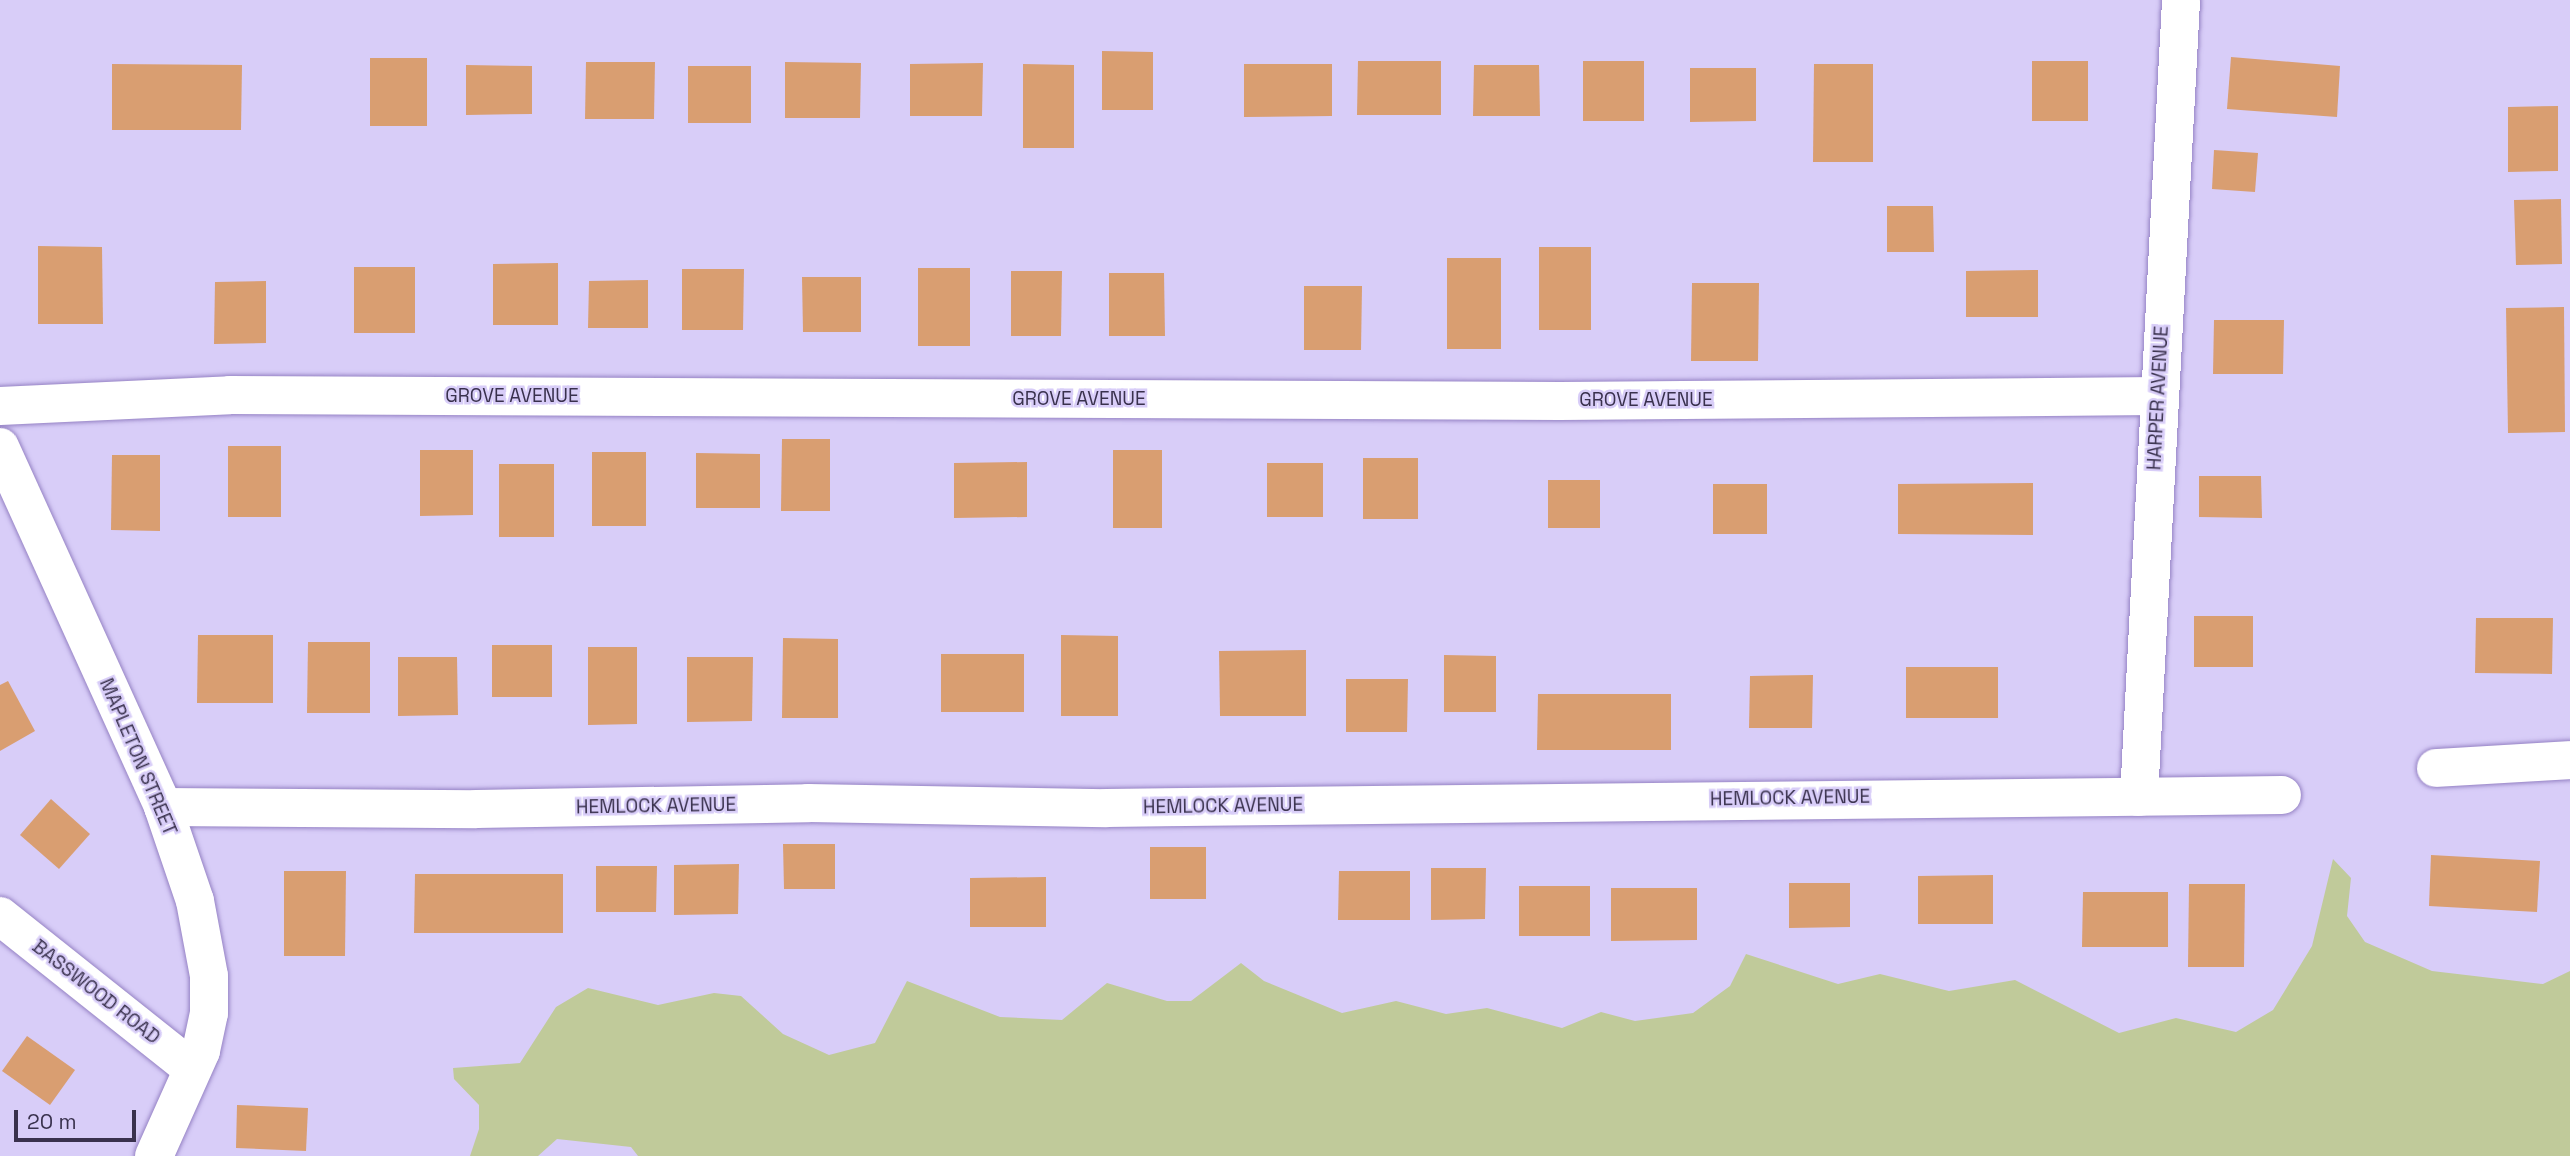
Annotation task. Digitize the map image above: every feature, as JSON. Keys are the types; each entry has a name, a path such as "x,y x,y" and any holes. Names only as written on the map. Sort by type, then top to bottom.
{"street":[{"name":"HARPER AVENUE","path":"2139,797 2158,396 2181,0"},
{"name":"GROVE AVENUE","path":"0,406 230,395 1560,401 2158,396"},
{"name":"MAPLETON STREET","path":"0,447 163,807 195,901 209,976 209,1013 191,1068 154,1156"},
{"path":"2436,768 2570,760"},
{"name":"HEMLOCK AVENUE","path":"163,807 476,809 808,803 1106,808 2282,795"},
{"name":"BASSWOOD ROAD","path":"0,916 191,1068"}],"green space":[{"path":"2333,859 2351,878 2347,916 2365,942 2432,971 2543,984 2570,971 2570,1156 638,1156 631,1147 557,1139 538,1156 470,1156 479,1129 479,1105 454,1079 453,1068 520,1063 556,1007 588,988 658,1005 714,993 741,996 783,1034 829,1055 875,1043 907,981 1000,1017 1062,1020 1107,983 1167,1001 1191,1001 1241,963 1264,981 1342,1013 1396,1001 1446,1014 1487,1008 1562,1028 1601,1012 1635,1021 1693,1013 1730,986 1746,954 1838,984 1880,974 1949,991 2015,980 2119,1033 2176,1018 2236,1032 2273,1010 2312,946"}],"building":[{"path":"1102,51 1153,52 1153,110 1102,110"},
{"path":"2231,57 2340,66 2337,117 2227,109"},
{"path":"370,58 427,58 427,126 370,126"},
{"path":"1358,61 1441,61 1441,115 1357,115"},
{"path":"1583,61 1644,61 1644,121 1583,121"},
{"path":"2032,61 2088,61 2088,121 2032,121"},
{"path":"586,62 655,62 654,119 585,119"},
{"path":"785,62 861,63 860,118 785,118"},
{"path":"983,63 982,116 910,116 910,64"},
{"path":"112,64 242,65 241,130 112,130"},
{"path":"1023,64 1074,65 1074,148 1023,148"},
{"path":"1244,64 1332,64 1332,116 1244,117"},
{"path":"1814,64 1873,64 1873,162 1813,162"},
{"path":"466,65 532,66 532,114 466,115"},
{"path":"1474,65 1539,65 1540,116 1473,116"},
{"path":"688,66 751,66 751,123 688,123"},
{"path":"1690,68 1756,68 1756,121 1690,122"},
{"path":"2558,106 2558,171 2508,172 2508,107"},
{"path":"2214,150 2258,153 2255,192 2212,189"},
{"path":"2561,199 2562,264 2516,265 2514,200"},
{"path":"1887,206 1933,206 1934,252 1887,252"},
{"path":"38,246 102,247 103,324 38,324"},
{"path":"1539,247 1591,247 1591,330 1539,330"},
{"path":"1447,258 1501,258 1501,349 1447,349"},
{"path":"558,263 558,325 493,325 493,264"},
{"path":"354,267 415,267 415,333 354,333"},
{"path":"918,268 970,268 970,346 918,346"},
{"path":"682,269 744,269 743,330 682,330"},
{"path":"2038,270 2038,317 1966,317 1966,271"},
{"path":"1011,271 1062,271 1061,336 1011,336"},
{"path":"1109,273 1164,273 1165,336 1109,336"},
{"path":"802,277 861,277 861,332 803,332"},
{"path":"648,280 648,328 588,328 589,281"},
{"path":"266,281 266,343 214,344 215,282"},
{"path":"1692,283 1759,283 1758,361 1691,361"},
{"path":"1304,286 1362,286 1361,350 1304,350"},
{"path":"2564,307 2565,432 2508,433 2506,308"},
{"path":"2214,320 2284,320 2283,374 2213,374"},
{"path":"782,439 830,439 830,511 781,511"},
{"path":"228,446 281,446 281,517 228,517"},
{"path":"420,450 473,450 473,515 420,516"},
{"path":"1113,450 1162,450 1162,528 1113,528"},
{"path":"592,452 646,452 646,526 592,526"},
{"path":"696,453 760,454 760,508 696,508"},
{"path":"112,455 160,455 160,531 111,530"},
{"path":"1363,458 1418,458 1418,519 1363,519"},
{"path":"1027,462 1027,517 954,518 954,463"},
{"path":"1267,463 1323,463 1323,517 1267,517"},
{"path":"499,464 554,464 554,537 499,537"},
{"path":"2199,476 2261,476 2262,518 2199,517"},
{"path":"1548,480 1600,480 1600,528 1548,528"},
{"path":"2033,483 2033,535 1898,534 1898,484"},
{"path":"1713,484 1767,484 1767,534 1713,534"},
{"path":"2194,616 2253,616 2253,667 2194,667"},
{"path":"2476,618 2553,618 2552,674 2475,673"},
{"path":"198,635 273,635 273,703 197,703"},
{"path":"1061,635 1118,636 1118,716 1061,716"},
{"path":"783,638 838,639 838,718 782,718"},
{"path":"308,642 370,642 370,713 307,713"},
{"path":"492,645 552,645 552,697 492,697"},
{"path":"588,647 637,647 637,724 588,725"},
{"path":"1306,650 1306,716 1220,716 1219,651"},
{"path":"941,654 1024,654 1024,712 941,712"},
{"path":"1444,655 1496,656 1496,712 1444,712"},
{"path":"398,657 457,657 458,715 398,716"},
{"path":"687,657 753,657 752,721 687,722"},
{"path":"1906,667 1998,667 1998,718 1906,718"},
{"path":"1813,675 1812,728 1749,728 1750,676"},
{"path":"1346,679 1408,679 1407,732 1346,732"},
{"path":"8,681 35,731 0,751 0,685"},
{"path":"1538,694 1671,694 1671,750 1537,750"},
{"path":"51,799 90,834 59,869 20,835"},
{"path":"783,844 835,844 835,889 784,889"},
{"path":"1150,847 1206,847 1206,899 1150,899"},
{"path":"2431,855 2540,861 2537,912 2429,906"},
{"path":"739,864 738,914 674,915 674,865"},
{"path":"596,866 657,866 656,912 596,912"},
{"path":"1431,868 1486,868 1485,919 1431,920"},
{"path":"284,871 346,871 345,956 284,956"},
{"path":"1339,871 1410,871 1410,920 1338,920"},
{"path":"415,874 563,874 563,933 414,933"},
{"path":"1993,875 1993,924 1918,924 1918,876"},
{"path":"1046,877 1046,927 970,927 970,878"},
{"path":"1789,883 1850,883 1850,927 1789,928"},
{"path":"2189,884 2245,884 2244,967 2188,967"},
{"path":"1519,886 1590,886 1590,936 1519,936"},
{"path":"1611,888 1697,888 1697,940 1611,941"},
{"path":"2083,892 2168,892 2168,947 2082,947"},
{"path":"27,1036 75,1070 50,1105 2,1071"},
{"path":"237,1105 308,1108 306,1151 236,1148"}]}
